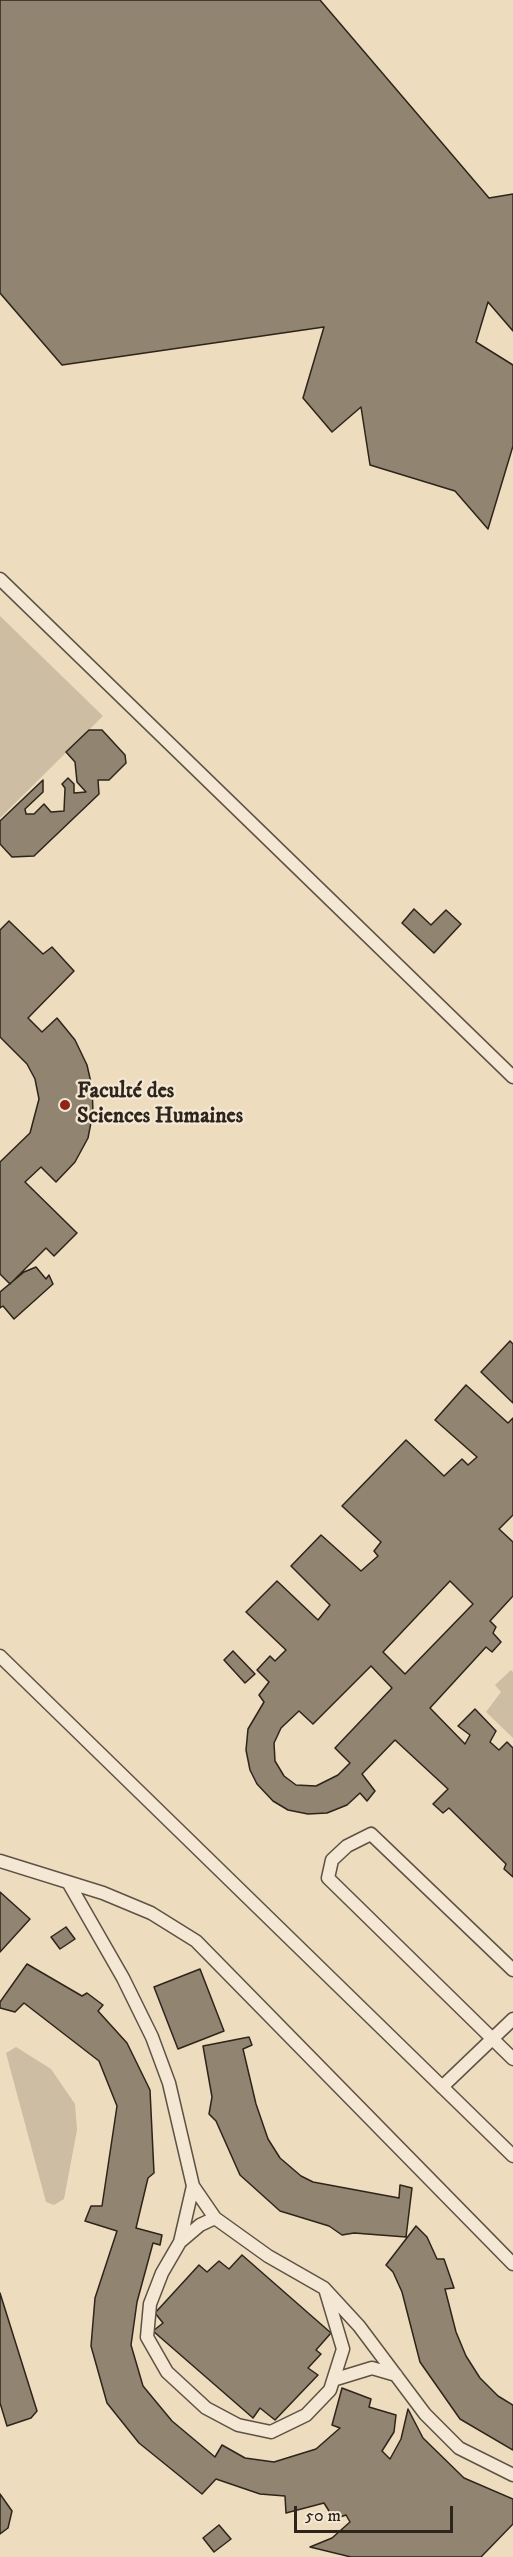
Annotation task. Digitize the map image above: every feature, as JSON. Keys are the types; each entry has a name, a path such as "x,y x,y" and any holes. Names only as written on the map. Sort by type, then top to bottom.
{"lane":[{"path":"0,579 513,1077"},
{"path":"0,1656 5,1668 513,2156"},
{"path":"513,1970 371,1834 347,1846 332,1860 328,1878 513,2059"},
{"path":"0,1861 103,1893 151,1913 196,1941 513,2264"},
{"path":"68,1882 123,1978 152,2037 169,2082 193,2186 215,2218 268,2256 324,2288 359,2326 425,2414 459,2448 504,2473 513,2475"},
{"path":"442,2087 513,2019"},
{"path":"193,2186 180,2242 162,2273 150,2304 147,2337 167,2372 206,2408 238,2425 271,2432 306,2415 330,2390 336,2379 342,2349 324,2288"},
{"path":"180,2242 200,2225 215,2218"},
{"path":"336,2379 372,2368 396,2375"}],"shaded area":[{"path":"0,616 103,716 0,818"},
{"path":"511,1670 513,1672 513,1738 486,1712 501,1692 495,1685"},
{"path":"16,2047 51,2069 75,2104 77,2130 64,2199 54,2205 46,2202 6,2053"}],"building":[{"path":"0,0 320,0 489,198 513,194 513,331 488,302 476,342 513,365 513,446 488,529 455,491 370,465 361,407 332,432 303,398 324,327 62,365 0,293"},
{"path":"89,730 102,730 125,755 126,763 109,780 98,780 99,794 34,856 12,857 0,844 0,821 43,780 43,792 25,809 26,814 34,814 44,804 51,812 64,811 65,788 62,784 68,778 74,784 74,793 86,792 77,782 75,762 66,752"},
{"path":"414,909 431,925 446,910 461,924 434,953 402,923"},
{"name":"Faculté des Sciences Humaines","path":"9,921 43,954 52,947 74,971 28,1018 42,1032 57,1018 75,1040 87,1065 92,1087 93,1112 88,1138 75,1162 56,1182 41,1167 25,1182 77,1233 54,1256 46,1248 10,1284 0,1274 0,1162 30,1133 39,1099 35,1079 27,1064 0,1037 0,930"},
{"path":"36,1267 46,1279 49,1275 53,1284 14,1319 3,1306 0,1308 0,1292 24,1272"},
{"path":"510,1341 513,1344 513,1403 481,1372"},
{"path":"466,1385 508,1423 513,1418 513,1515 499,1529 513,1542 513,1596 490,1621 496,1627 493,1633 501,1642 492,1652 486,1647 430,1708 465,1744 470,1735 458,1726 475,1709 496,1731 490,1742 499,1750 507,1742 513,1748 513,1877 504,1869 506,1864 449,1808 443,1813 433,1804 448,1789 395,1740 362,1774 375,1791 367,1801 360,1793 347,1805 327,1813 308,1814 288,1810 273,1801 257,1784 250,1770 246,1750 248,1729 264,1702 259,1695 269,1682 257,1670 270,1656 275,1661 286,1650 246,1612 277,1581 318,1620 330,1605 291,1566 321,1535 361,1571 378,1556 374,1551 381,1542 342,1506 406,1440 444,1476 462,1459 468,1465 477,1457 435,1420","holes":["450,1581 473,1604 405,1674 383,1652","371,1666 392,1688 335,1748 350,1763 338,1775 316,1786 296,1785 284,1776 275,1761 274,1743 281,1728 299,1711 313,1724"]},
{"path":"233,1651 255,1674 245,1683 224,1660"},
{"path":"0,1892 30,1919 0,1952"},
{"path":"66,1927 75,1939 60,1949 51,1937"},
{"path":"27,1964 82,1996 87,1993 103,2005 98,2011 127,2043 150,2090 154,2173 148,2178 136,2228 162,2235 160,2245 153,2243 137,2302 131,2345 143,2386 172,2421 215,2457 222,2445 245,2458 274,2462 316,2449 340,2428 332,2425 342,2388 371,2399 369,2407 396,2415 394,2432 382,2451 390,2459 401,2439 408,2409 423,2438 464,2478 513,2499 513,2524 481,2557 351,2557 310,2547 332,2538 350,2522 346,2515 334,2519 324,2503 286,2513 285,2496 260,2494 216,2479 202,2494 139,2443 107,2403 91,2346 95,2298 117,2231 85,2221 91,2206 102,2206 117,2106 99,2061 24,2003 15,2012 0,2008 0,2002"},
{"path":"200,1969 224,2031 178,2049 154,1987"},
{"path":"249,2037 252,2045 243,2049 256,2104 268,2139 280,2158 301,2176 313,2182 399,2198 400,2185 412,2188 406,2237 354,2233 342,2235 329,2226 280,2211 240,2175 216,2121 209,2114 212,2097 203,2046"},
{"path":"416,2226 427,2237 437,2259 444,2259 454,2288 445,2289 456,2332 466,2356 480,2378 498,2396 513,2405 513,2450 460,2419 420,2362 402,2292 393,2272 386,2265"},
{"path":"242,2255 331,2333 316,2350 321,2354 308,2368 318,2375 275,2420 260,2408 253,2418 153,2331 163,2323 155,2313 199,2265 207,2272 219,2261 229,2269"},
{"path":"0,2293 37,2411 31,2418 7,2426 0,2403"},
{"path":"0,2494 12,2511 8,2528 0,2534"},
{"path":"219,2525 231,2539 214,2552 203,2538"}],"place":[{"name":"Faculté des Sciences Humaines","path":"65,1105"}]}
